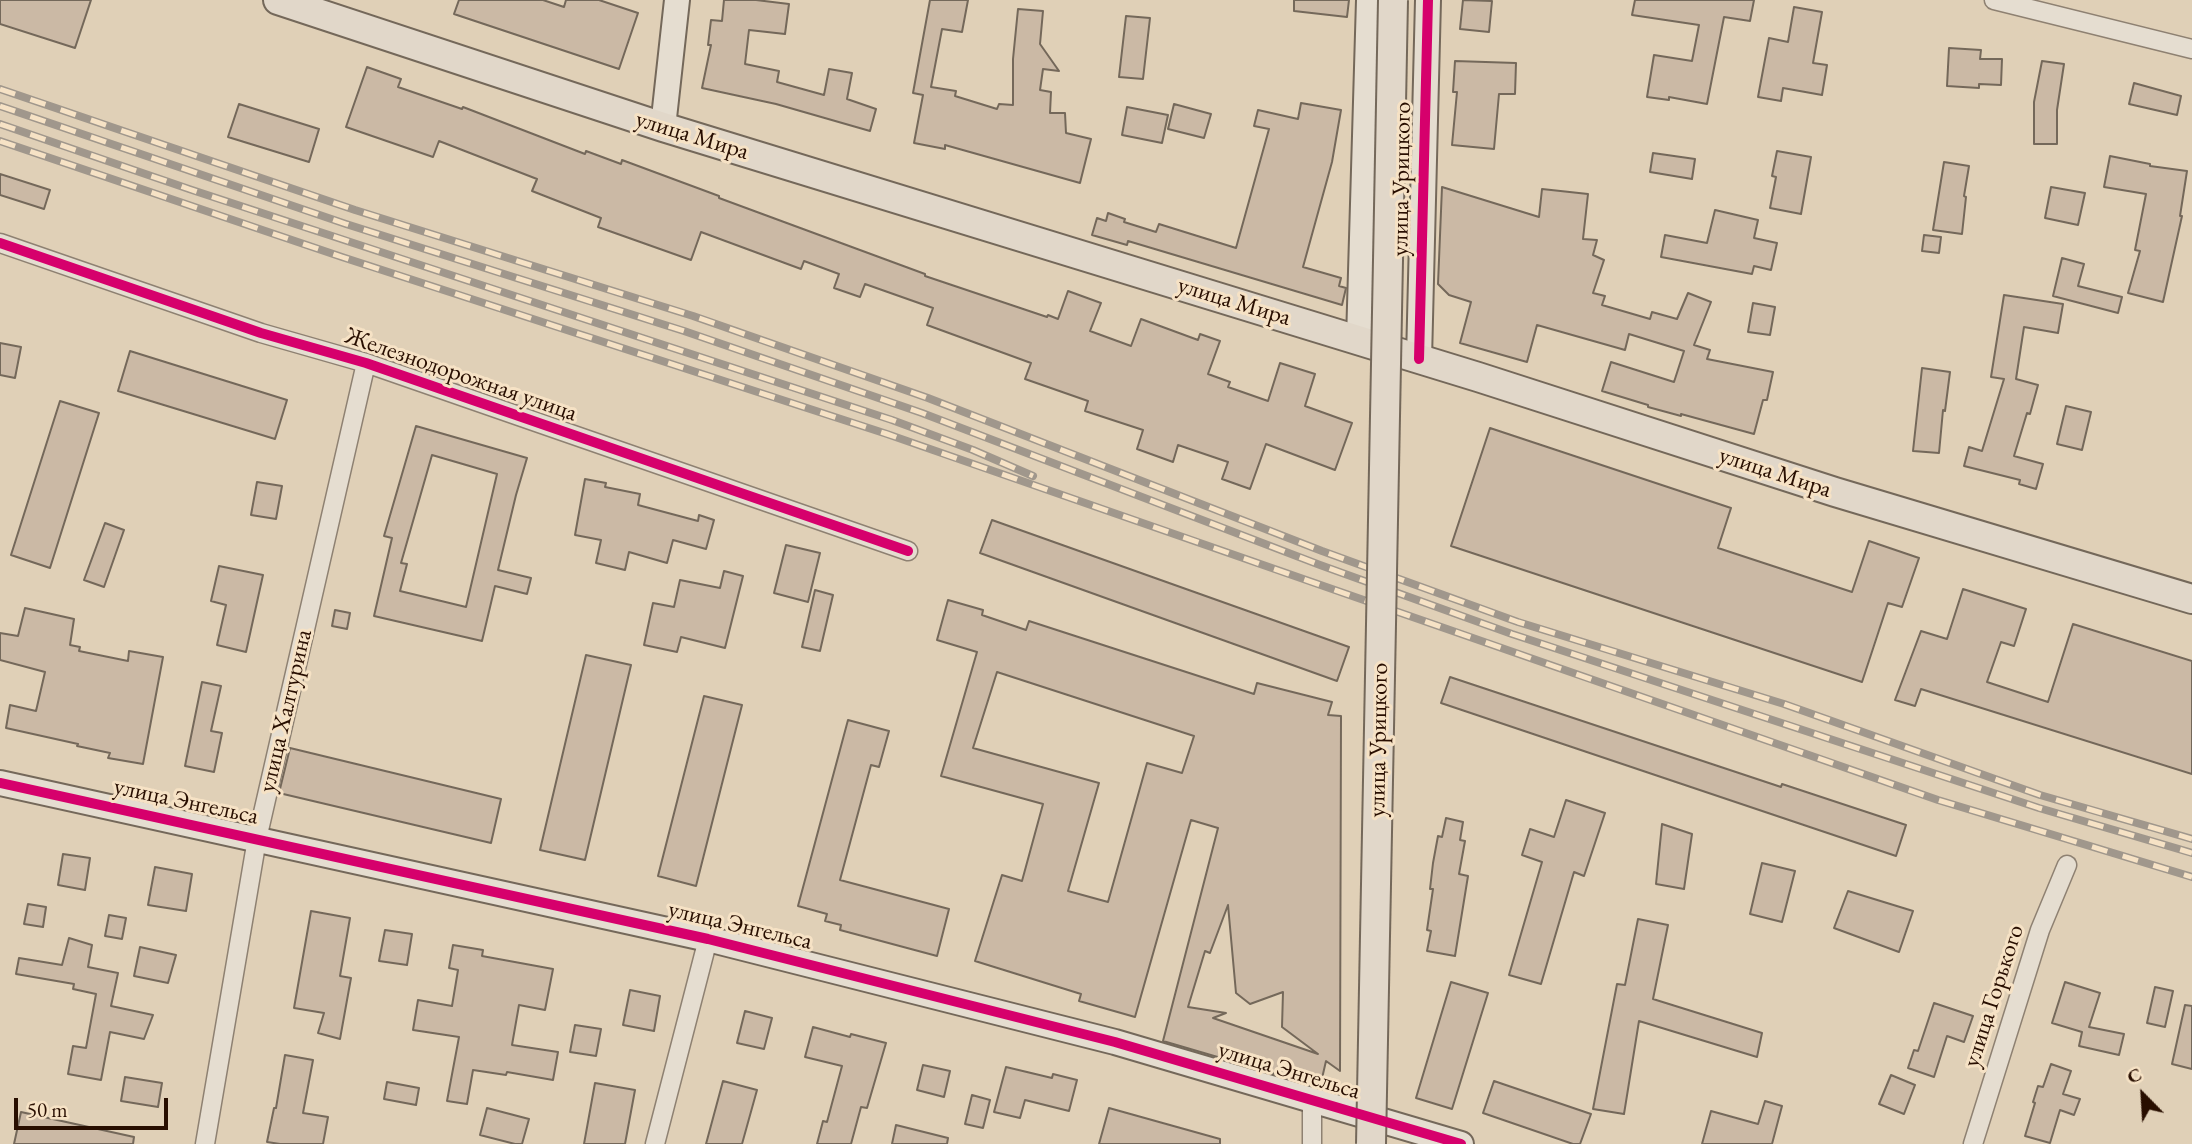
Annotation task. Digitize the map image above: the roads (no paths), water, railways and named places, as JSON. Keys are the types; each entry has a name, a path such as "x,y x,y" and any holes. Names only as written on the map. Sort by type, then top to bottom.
{"main road":[{"name":"улица Мира","path":"278,0 663,127 1359,340 1835,492 2192,599"},
{"name":"улица Урицкого","path":"1371,1144 1393,0"}],"street":[{"path":"663,127 677,0"},
{"name":"улица Урицкого","path":"1359,340 1369,0"},
{"name":"улица Урицкого","path":"1419,359 1428,0"},
{"path":"1994,0 2192,49"},
{"name":"Железнодорожная улица","path":"0,243 261,333 366,363 908,551"},
{"name":"улица Халтурина","path":"205,1144 257,839 366,363"},
{"name":"улица Энгельса","path":"0,783 708,939 1115,1042 1461,1144"},
{"name":"улица Горького","path":"1973,1144 2040,930 2067,865"},
{"path":"655,1144 708,939"},
{"path":"1312,1100 1312,1144"}],"railway":[{"path":"0,89 355,210 693,316 928,398 1322,551 1518,622 1784,704 2040,795 2192,839"},
{"path":"0,106 346,224 684,331 922,413 1320,565 1512,634 2039,808 2192,853"},
{"path":"0,124 189,189 892,420 1033,476"},
{"path":"0,141 342,257 887,434 1938,800 2192,877"}]}
